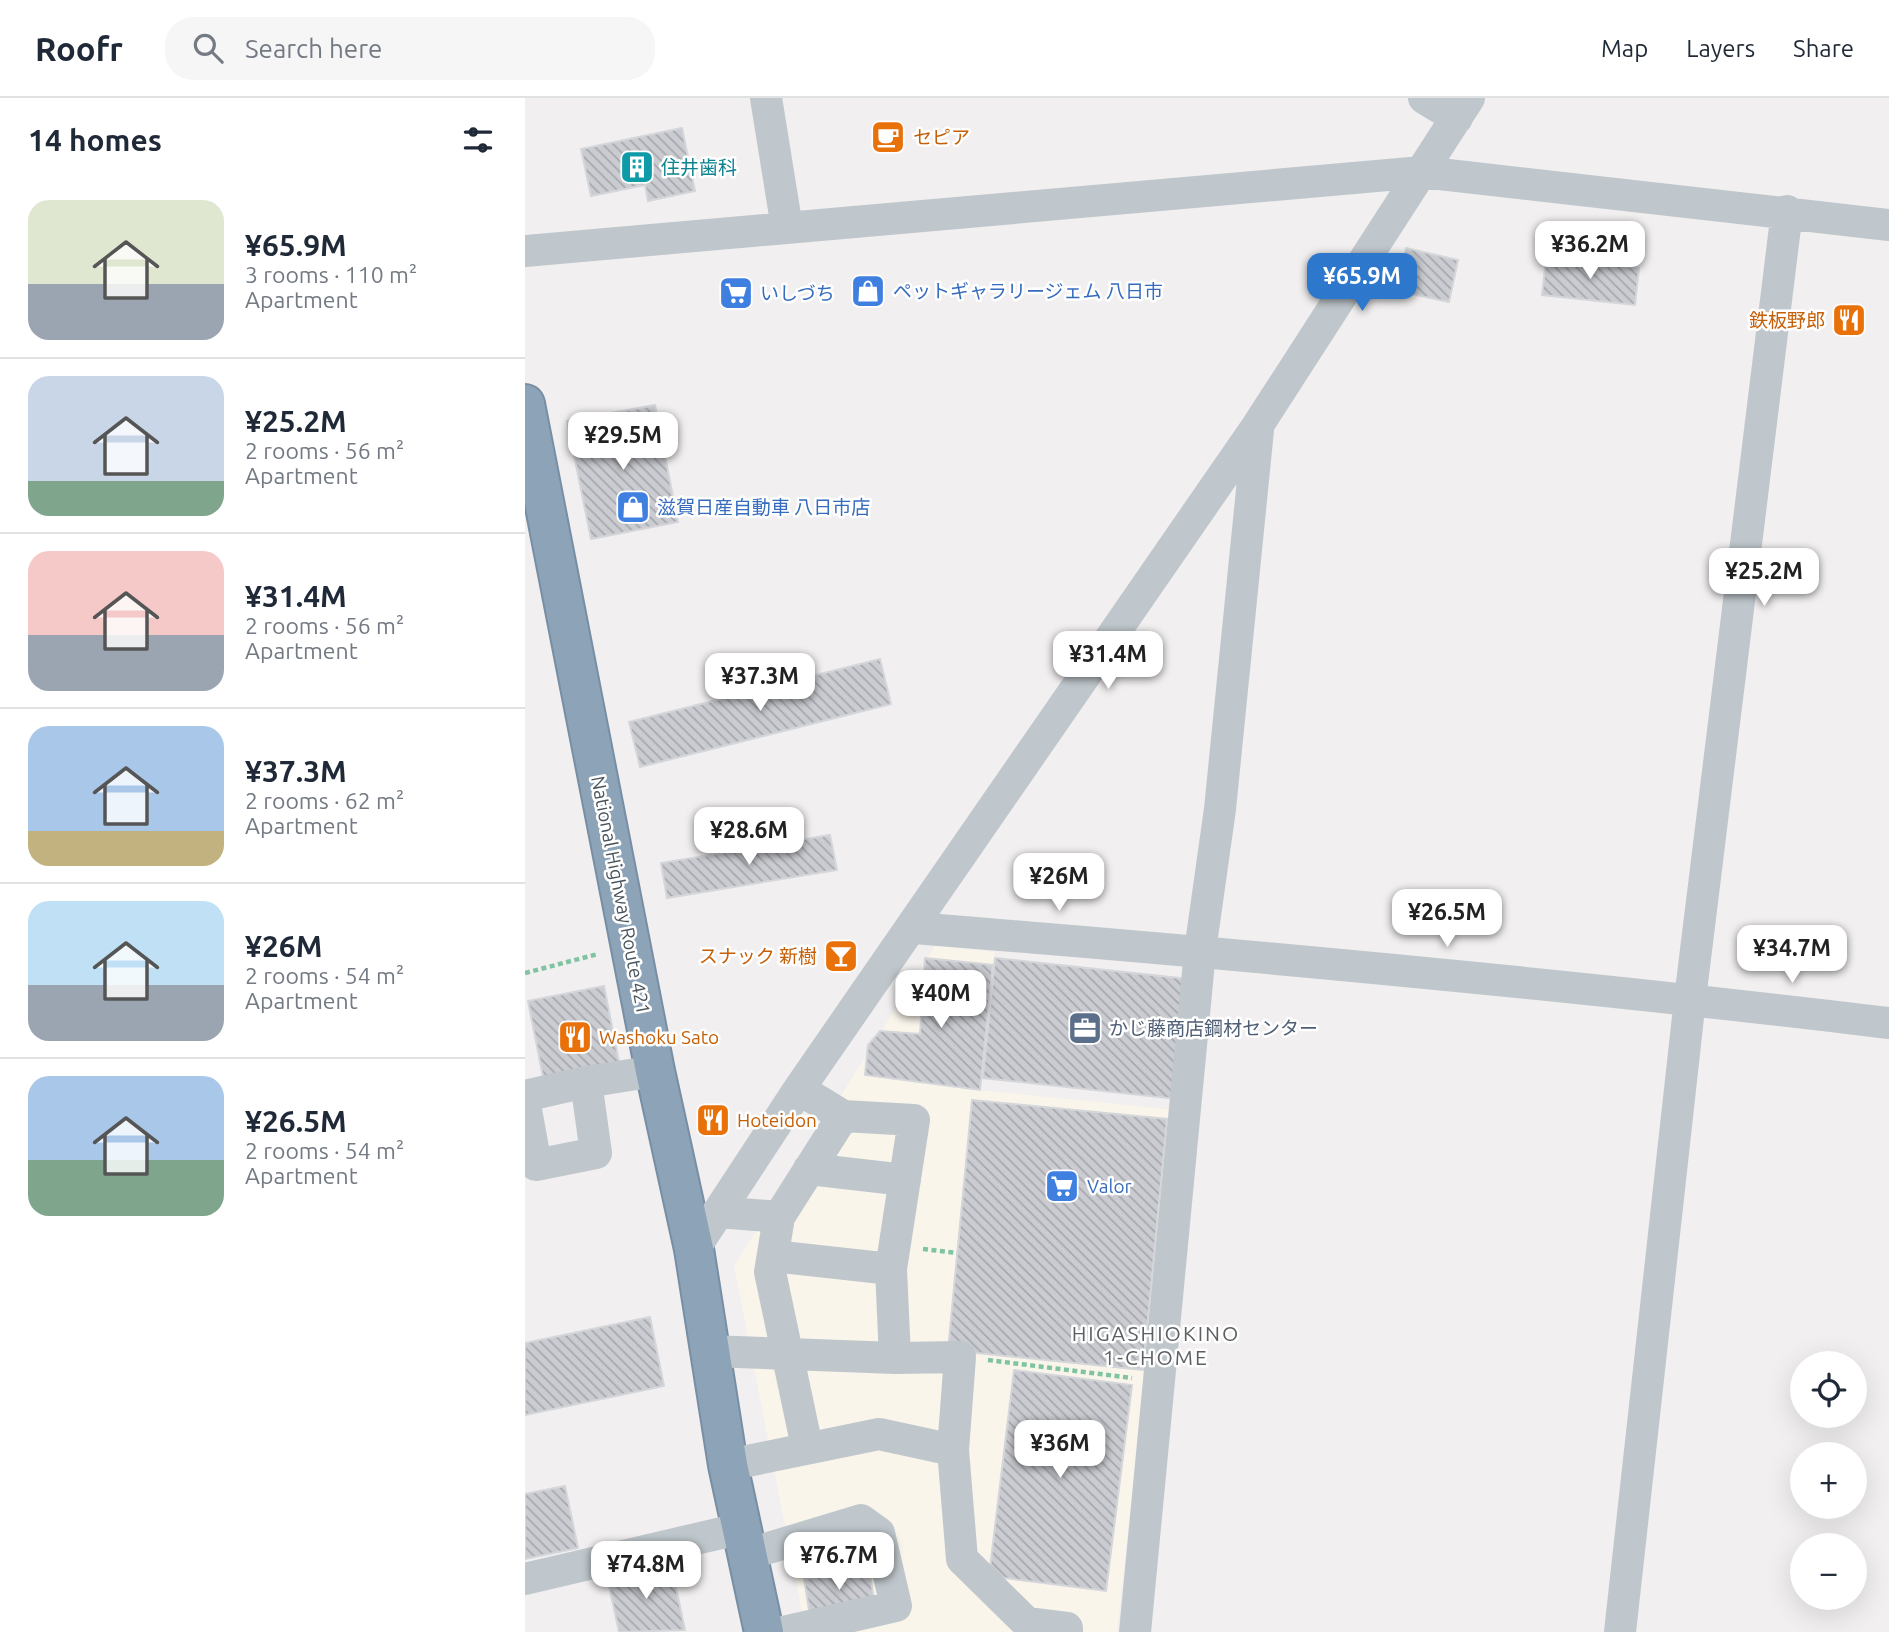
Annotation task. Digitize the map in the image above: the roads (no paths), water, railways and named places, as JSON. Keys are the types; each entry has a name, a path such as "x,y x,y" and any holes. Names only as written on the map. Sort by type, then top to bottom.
{"highway":[{"name":"National Highway Route 421","path":"525,404 655,1071 694,1249 728,1465 764,1632"}],"street":[{"path":"766,98 787,228"},
{"path":"694,1249 799,1090 914,928 1258,425 1463,108 1424,98"},
{"path":"525,251 1422,172 1787,211 1889,225"},
{"path":"1620,1632 1690,999 1787,211"},
{"path":"1135,1632 1200,951 1220,809 1258,425"},
{"path":"914,928 1200,951 1690,999 1889,1023"},
{"path":"525,1096 586,1082 655,1071"},
{"path":"525,1104 536,1165 596,1153 586,1082"},
{"path":"799,1090 843,1116 914,1120 891,1269 895,1358"},
{"path":"807,1447 770,1272 779,1217 843,1116"},
{"path":"809,1169 905,1180"},
{"path":"718,1212 779,1217"},
{"path":"773,1255 891,1269"},
{"path":"710,1351 787,1351 895,1358 960,1357 953,1450 962,1559 1027,1628 1067,1628 1067,1632"},
{"path":"728,1465 879,1433 953,1450"},
{"path":"525,1579 861,1520 879,1532 896,1606 783,1632"}],"place":[{"name":"セピア","path":"888,137"},
{"name":"住井歯科","path":"637,167"},
{"name":"ペットギャラリージェム 八日市","path":"868,291"},
{"name":"いしづち","path":"736,293"},
{"name":"鉄板野郎","path":"1849,320"},
{"name":"滋賀日産自動車 八日市店","path":"633,507"},
{"name":"スナック 新樹","path":"841,956"},
{"name":"かじ藤商店鋼材センター","path":"1085,1028"},
{"name":"Washoku Sato","path":"575,1037"},
{"name":"Hoteidon","path":"713,1120"},
{"name":"Valor","path":"1062,1186"}],"district":[{"name":"HIGASHIOKINO 1-CHOME","path":"1156,1346"}]}
